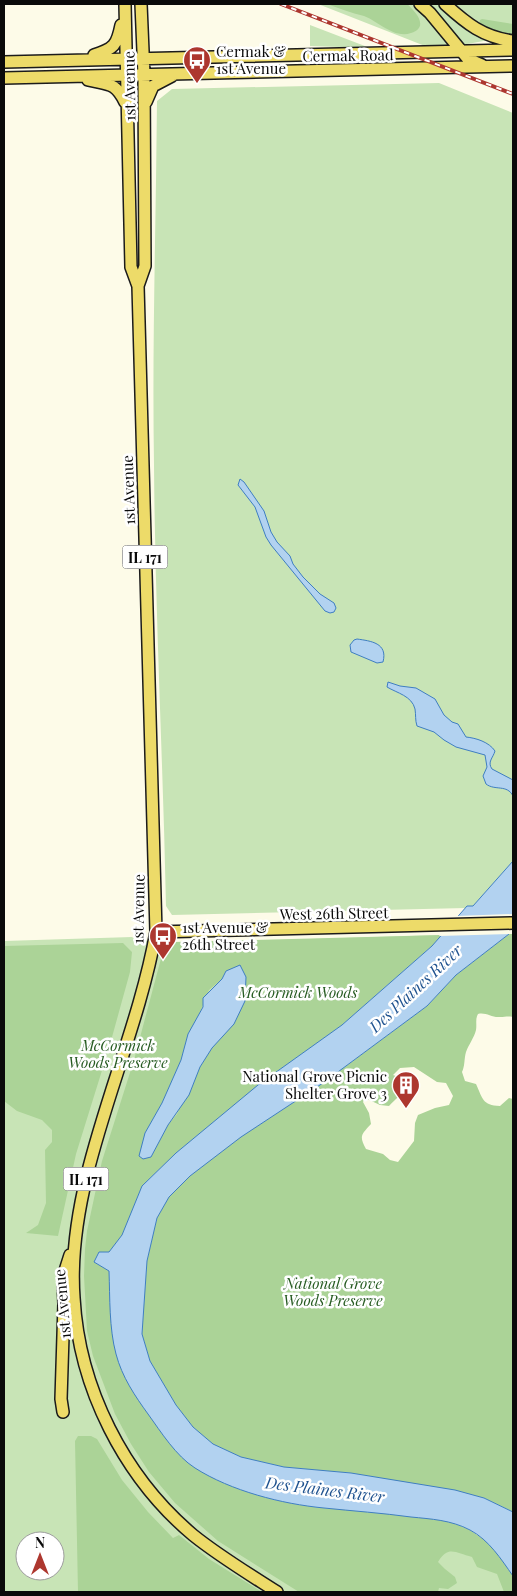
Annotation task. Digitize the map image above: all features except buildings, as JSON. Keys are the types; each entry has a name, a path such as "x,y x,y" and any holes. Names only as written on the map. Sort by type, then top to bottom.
{"main road":[{"name":"1st Avenue","path":"125,4 131,268 138,286 156,932 140,1005 87,1175 75,1239 73,1264 74,1298 82,1353 99,1405 120,1448 153,1493 192,1534 217,1553 277,1592"},
{"path":"80,59 107,51 116,43 125,4"},
{"name":"1st Avenue","path":"138,286 145,266 142,4"},
{"path":"420,4 430,13 468,59 491,67"},
{"path":"445,4 476,29 499,39 513,41"},
{"name":"Cermak Road","path":"4,62 513,50"},
{"name":"Cermak Road","path":"4,78 513,66"},
{"path":"144,106 154,86 175,74"},
{"path":"74,77 115,87 119,90 128,106"},
{"name":"West 26th Street","path":"156,932 513,923"},
{"path":"63,1412 61,1399 63,1277 75,1239"}],"green space":[{"path":"318,4 416,4 448,45 425,46"},
{"path":"327,4 407,4 417,15 420,27 411,33 398,34 369,18"},
{"path":"425,4 440,4 489,40 462,45"},
{"path":"449,4 513,4 513,38 489,33"},
{"path":"482,19 513,24 513,38 499,36 479,24"},
{"path":"310,25 370,48 310,46"},
{"path":"439,83 513,113 513,861 473,906 467,906 466,908 172,915 166,906 157,630 153,374 157,101 172,89"},
{"name":"National Grove Woods Preserve","path":"509,934 513,934 513,1017 478,1014 476,1030 466,1052 462,1072 465,1081 476,1084 486,1103 500,1106 509,1098 513,1099 513,1512 484,1498 351,1473 284,1467 241,1457 213,1444 193,1427 176,1405 150,1361 142,1334 147,1261 157,1218 169,1197 190,1176 241,1137 323,1083 427,1006 456,975","holes":["414,1067 437,1082 446,1083 453,1096 449,1105 418,1115 415,1123 414,1141 398,1162 390,1160 383,1154 366,1149 362,1136 371,1124 369,1113 363,1102 365,1098 380,1105 389,1106 402,1095 412,1094 417,1089 412,1082 393,1075 400,1068"]},
{"name":"McCormick Woods Preserve","path":"442,935 342,1025 363,1510 449,1521 513,1576 513,1592 4,1592 4,941 132,937 136,940 181,943"},
{"name":"McCormick Woods","path":"442,935 342,1025 258,1085 176,1153 142,1186 122,1235 109,1252 94,1262 109,1271 110,1310 116,1353 141,1404 168,1442 194,1467 323,1508 363,1510 449,1521 470,1530 486,1541 498,1554 513,1576 513,1592 504,1592 497,1574 477,1567 472,1557 457,1552 449,1552 445,1553 438,1562 455,1577 457,1583 448,1589 439,1588 438,1592 299,1592 218,1541 175,1503 149,1472 115,1414 93,1356 87,1331 84,1276 87,1231 102,1161 134,1060 163,951 167,945 174,942","holes":["226,971 212,1048 200,1067 177,1114 168,1125 151,1157 145,1133 162,1103 181,1060 188,1034 196,1022 209,990 222,979"]},
{"path":"123,943 132,952 130,972 76,1154 58,1236 26,1233 38,1225 46,1203 45,1150 52,1142 52,1130 42,1120 17,1111 4,1101 4,946"},
{"path":"78,1436 91,1436 97,1439 122,1480 148,1512 173,1538 179,1535 209,1559 262,1592 78,1592 75,1441"}],"water":[{"path":"240,479 264,511 271,532 277,542 290,556 293,564 303,577 320,594 334,603 336,608 334,612 325,611 271,545 266,537 255,507 238,485"},
{"path":"357,639 373,642 381,647 384,656 383,662 377,663 351,652 350,645"},
{"path":"388,682 416,688 435,699 444,715 452,722 458,724 466,737 474,738 489,745 495,751 490,762 491,767 513,780 513,796 508,790 486,784 483,776 487,767 485,755 456,747 434,732 417,726 415,709 411,701 404,695 387,687"},
{"name":"Des Plaines River","path":"513,861 513,926 509,934 456,975 427,1006 323,1083 241,1137 190,1176 169,1197 157,1218 147,1261 142,1334 150,1361 176,1405 193,1427 213,1444 241,1457 284,1467 351,1473 455,1490 484,1498 513,1512 513,1576 494,1550 483,1539 470,1530 456,1524 433,1519 308,1506 274,1500 224,1483 188,1463 164,1436 125,1378 116,1354 112,1334 109,1271 94,1262 99,1252 109,1252 122,1235 142,1186 176,1153 258,1085 342,1025 432,946 467,906 473,906"},
{"path":"240,965 246,977 245,1001 234,1024 212,1048 200,1067 189,1095 168,1125 151,1157 143,1159 139,1156 145,1133 162,1103 181,1060 188,1034 203,1007 203,998 222,979 226,971"}],"pier":[{"path":"513,914 512,934 439,936 456,916"}],"railway":[{"path":"281,4 513,94"}],"place":[{"name":"Cermak & 1st Avenue","path":"197,84"},
{"name":"1st Avenue & 26th Street","path":"163,960"},
{"name":"National Grove Picnic Shelter Grove 3","path":"406,1109"}]}
